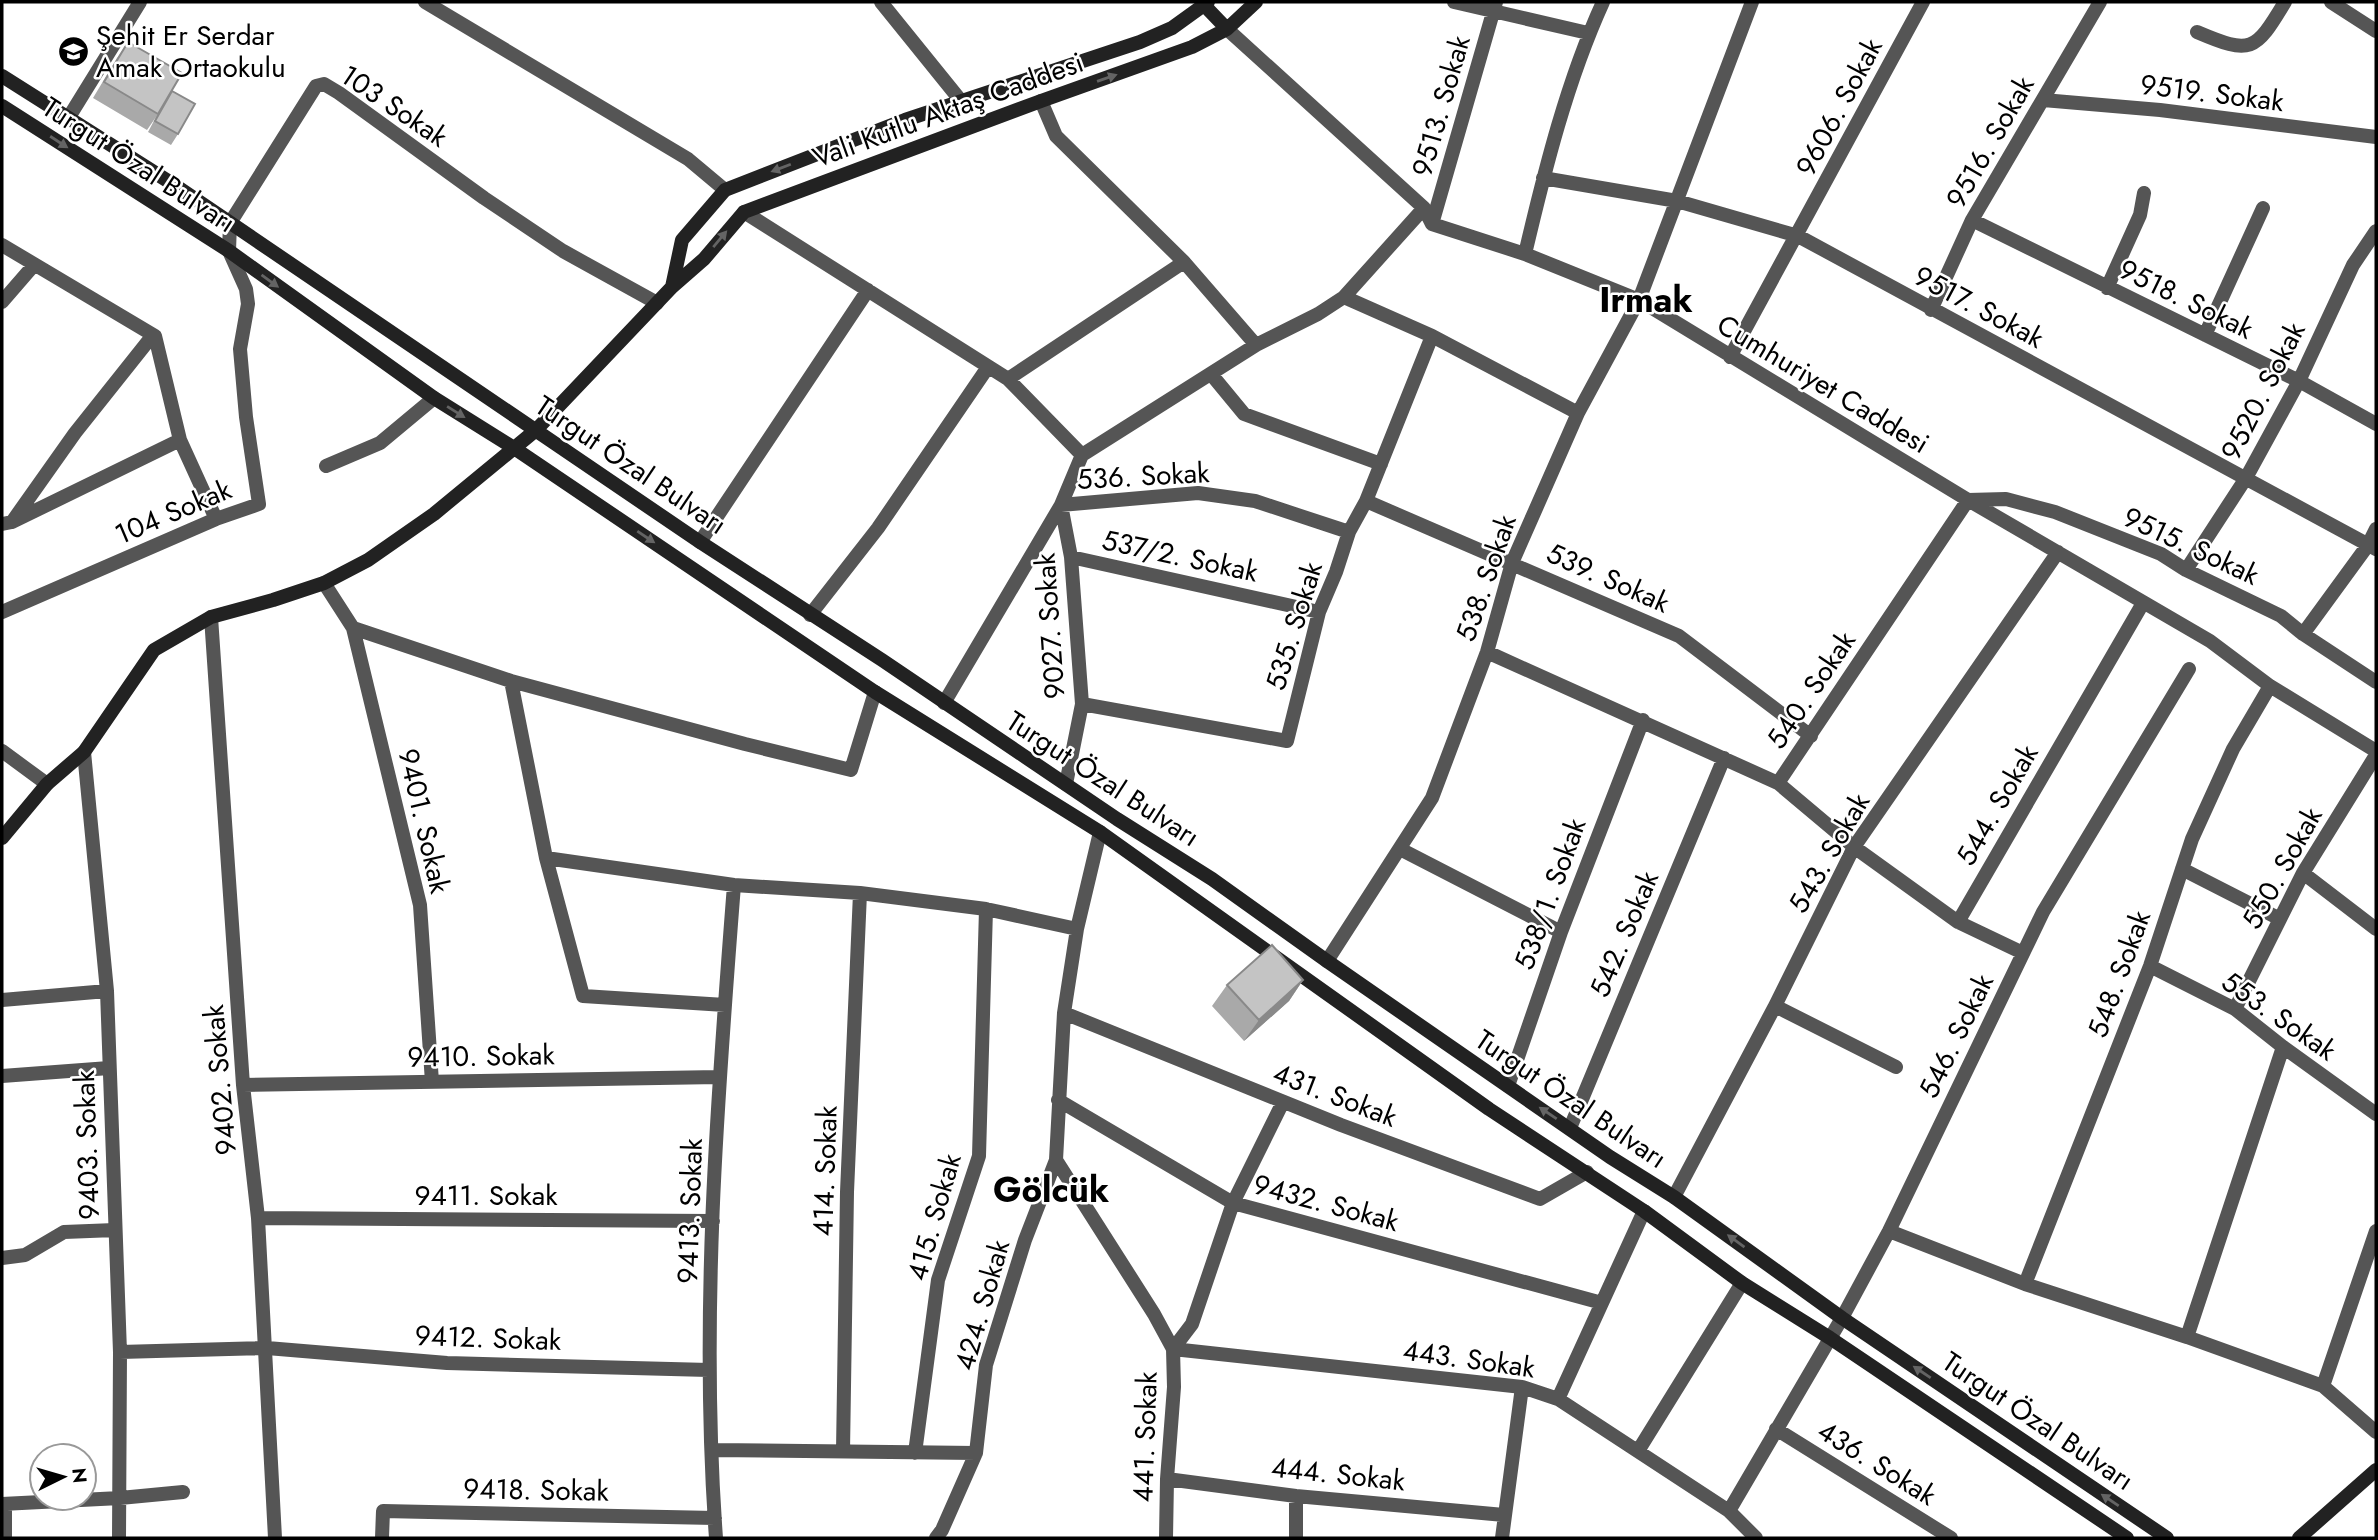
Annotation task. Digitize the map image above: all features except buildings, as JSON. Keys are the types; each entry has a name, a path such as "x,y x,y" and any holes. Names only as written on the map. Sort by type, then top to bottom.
{"street":[{"path":"69,117 140,2"},
{"path":"425,2 688,159 724,190"},
{"path":"881,2 961,101"},
{"name":"Vali Kutlu Aktaş Caddesi","path":"2,838 47,784 84,752 154,650 211,617 324,583 368,560 434,514 536,430 672,287 704,259 744,212 1192,47 1227,29 1256,2"},
{"path":"1454,2 1495,7 1588,33"},
{"path":"1525,254 1543,178 1588,33 1602,2"},
{"name":"538. Sokak","path":"1327,961 1432,798 1487,652 1512,563 1578,412 1639,300 1752,2"},
{"name":"9606. Sokak","path":"1730,356 1798,236 1923,2"},
{"name":"9516. Sokak","path":"1931,310 1972,220 2100,2"},
{"path":"2197,32 2232,46 2256,42 2266,33 2285,2"},
{"path":"2331,2 2376,31"},
{"path":"1204,3 1227,29 1424,208 1432,224"},
{"name":"Vali Kutlu Aktaş Caddesi","path":"672,287 682,240 724,190 905,120 1140,42 1172,28 1204,3"},
{"name":"9513. Sokak","path":"1432,224 1495,7"},
{"name":"Turgut Özal Bulvarı","path":"2,76 230,223 700,542 1212,879 1508,1086 1674,1197 1842,1318 2167,1538"},
{"name":"103 Sokak","path":"230,223 316,86 324,84 563,251 657,303"},
{"name":"9519. Sokak","path":"2043,100 2160,110 2376,137"},
{"path":"1041,101 1056,136 1184,262 1256,345"},
{"name":"Turgut Özal Bulvarı","path":"2,106 229,251 434,398 875,692 1100,832 1489,1109 1644,1211 1742,1283 1830,1338 2127,1538"},
{"name":"9517. Sokak","path":"1543,178 1677,201 1798,236 2372,547"},
{"path":"2107,288 2140,215 2144,194"},
{"path":"944,703 1061,505 1082,455 1256,345 1318,314 1345,297 1424,208"},
{"path":"2206,335 2263,208"},
{"path":"744,212 1008,379 1082,455"},
{"name":"9518. Sokak","path":"1972,220 2299,381 2376,424"},
{"path":"229,251 230,223"},
{"name":"Cumhuriyet Caddesi","path":"1432,224 1525,254 1639,300 1968,500 2210,641 2270,686 2376,753"},
{"name":"9520. Sokak","path":"2186,570 2246,478 2299,381 2353,265 2376,231"},
{"path":"2,246 153,335 180,440 216,519"},
{"name":"104 Sokak","path":"2,611 216,519 259,504 246,418 240,349 248,304 246,289 229,251"},
{"path":"1008,379 1184,262"},
{"path":"2,302 34,265"},
{"path":"700,542 868,290"},
{"path":"1345,297 1432,336 1578,412"},
{"path":"7,523 153,335"},
{"name":"535. Sokak","path":"1083,704 1287,741 1319,612 1349,532 1366,501 1432,336"},
{"path":"810,615 878,528 988,366"},
{"path":"1212,373 1244,414 1381,464"},
{"path":"326,466 380,443 434,398"},
{"path":"7,523 180,440"},
{"name":"536. Sokak","path":"1061,505 1198,493 1255,501 1349,532"},
{"name":"9515. Sokak","path":"1968,500 2006,499 2055,512 2161,554 2186,570 2281,616 2303,634 2376,681"},
{"name":"540. Sokak","path":"1487,652 1778,783 1968,500"},
{"name":"539. Sokak","path":"1366,501 1679,636 1811,736"},
{"name":"9027. Sokak","path":"1061,505 1071,557 1083,704 1066,784"},
{"path":"2303,634 2372,547 2376,529"},
{"name":"543. Sokak","path":"1674,1197 1776,1006 1854,847 2058,552"},
{"name":"537/2. Sokak","path":"1071,557 1319,612"},
{"name":"9401. Sokak","path":"324,583 353,628 420,905 432,1082"},
{"name":"544. Sokak","path":"1958,922 2143,603"},
{"name":"9402. Sokak","path":"211,617 243,1085 258,1218 275,1538"},
{"path":"353,628 511,681 851,770 875,692"},
{"name":"546. Sokak","path":"1729,1511 1842,1318 1889,1231 2043,912 2189,669"},
{"path":"511,681 545,858 583,996 725,1005"},
{"name":"548. Sokak","path":"2025,1284 2150,966 2192,839 2233,749 2270,686"},
{"name":"538/1. Sokak","path":"1508,1086 1561,932 1643,720"},
{"path":"2,751 47,784"},
{"name":"9403. Sokak","path":"84,752 107,991 120,1352 119,1538"},
{"name":"550. Sokak","path":"2235,1009 2303,873 2376,753"},
{"name":"542. Sokak","path":"1570,1128 1724,758"},
{"path":"1778,783 1854,847 1958,922 2023,953"},
{"name":"424. Sokak","path":"936,1538 976,1453 986,1365 1025,1241 1056,1160 1064,1013 1077,929 1100,832"},
{"path":"1400,849 1561,932"},
{"path":"545,858 734,886 860,893 986,909 1077,929"},
{"path":"2182,869 2280,919"},
{"path":"2303,873 2376,929"},
{"name":"9413. Sokak","path":"716,1538 709,1370 713,1221 719,1077 734,886"},
{"name":"414. Sokak","path":"843,1451 847,1192 860,893"},
{"name":"415. Sokak","path":"915,1453 938,1280 978,1156 986,909"},
{"name":"553. Sokak","path":"2150,966 2235,1009 2376,1114"},
{"path":"2,1000 107,991"},
{"path":"1776,1006 1896,1067"},
{"name":"431. Sokak","path":"1064,1013 1283,1102 1540,1199 1587,1172"},
{"path":"2187,1337 2283,1047"},
{"path":"2,1076 109,1068"},
{"name":"9410. Sokak","path":"243,1085 719,1077"},
{"name":"9432. Sokak","path":"1058,1100 1233,1203 1602,1303"},
{"path":"1173,1349 1192,1324 1233,1203 1283,1102"},
{"name":"441. Sokak","path":"1056,1160 1154,1314 1173,1349 1174,1387 1167,1479 1166,1538"},
{"path":"1558,1399 1644,1211"},
{"name":"9411. Sokak","path":"258,1218 713,1221"},
{"path":"2,1258 25,1255 64,1232 115,1230"},
{"path":"1889,1231 2025,1284 2187,1337 2323,1386 2376,1432"},
{"path":"2323,1386 2376,1231"},
{"path":"1638,1451 1742,1283"},
{"name":"9412. Sokak","path":"120,1352 267,1348 447,1363 709,1370"},
{"name":"443. Sokak","path":"1173,1349 1522,1387 1558,1399 1638,1451 1729,1511 1751,1536"},
{"path":"1502,1538 1522,1387"},
{"name":"436. Sokak","path":"1776,1429 1951,1538"},
{"path":"712,1450 976,1453"},
{"path":"2298,1538 2376,1470"},
{"name":"444. Sokak","path":"1167,1479 1296,1496 1504,1514"},
{"path":"5,1538 3,1504 183,1492"},
{"path":"1296,1496 1296,1538"},
{"name":"9418. Sokak","path":"382,1538 383,1511 715,1518"}],"place":[{"name":"Şehit Er Serdar Amak Ortaokulu","path":"73,51"}],"district":[{"name":"Irmak","path":"1646,300"},
{"name":"Gölcük","path":"1051,1190"}]}
